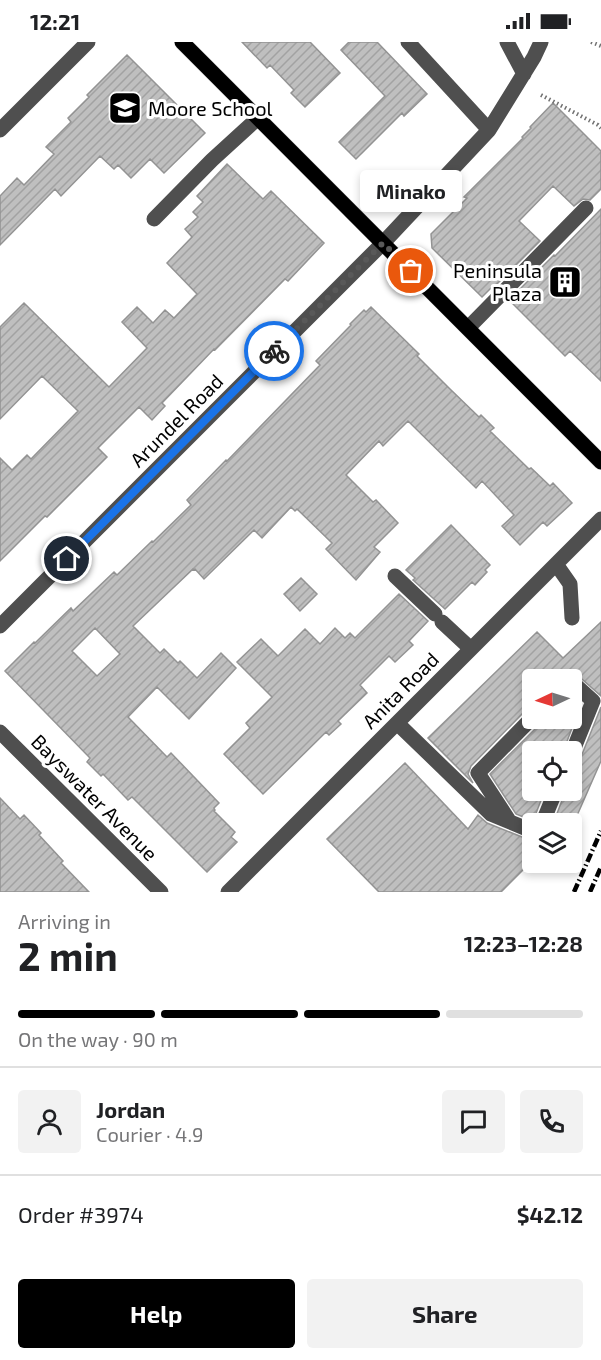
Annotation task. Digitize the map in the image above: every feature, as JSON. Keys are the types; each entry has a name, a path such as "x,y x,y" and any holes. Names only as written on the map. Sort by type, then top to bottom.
{"main road":[{"path":"182,42 601,462"}],"street":[{"path":"0,130 88,42"},
{"path":"408,42 489,130"},
{"path":"507,42 524,74"},
{"name":"Arundel Road","path":"0,626 383,243 489,130 541,42"},
{"path":"154,219 212,160 258,118"},
{"path":"468,328 586,208"},
{"name":"Anita Road","path":"228,892 601,519"},
{"path":"556,564 570,584 572,618"},
{"path":"395,576 471,649"},
{"path":"582,691 593,701 582,728"},
{"path":"397,723 490,814 522,827"},
{"path":"510,822 478,773 522,728"},
{"name":"Bayswater Avenue","path":"0,732 161,892"}],"path":[{"path":"591,42 601,46"},
{"path":"541,95 601,128"}],"building":[{"path":"242,42 310,42 340,73 305,107 291,93 294,90 270,65 267,68"},
{"path":"349,42 377,42 427,94 404,116 402,113 356,159 339,142 385,96 341,50"},
{"path":"127,55 205,133 164,173 150,159 131,178 118,165 114,169 100,156 61,196 55,189 0,245 0,196 17,178 24,185 54,154 46,147 71,122 68,118 89,97 87,95"},
{"path":"553,103 601,151 601,189 590,200 583,199 574,206 553,186 519,221 540,241 482,297 432,248 431,234 523,138 530,127"},
{"path":"227,164 263,199 271,191 324,243 288,281 285,279 214,349 162,403 165,406 152,420 139,407 98,448 107,457 0,561 0,458 12,470 27,455 31,459 78,411 42,376 0,419 0,327 24,303 109,387 147,348 122,322 137,307 153,323 165,310 174,318 197,294 167,263 192,237 185,229 198,217 193,212 203,202 197,196"},
{"name":"Peninsula Plaza","path":"601,209 601,381 570,351 565,356 509,300"},
{"path":"371,307 419,354 417,356 450,389 494,428 490,431 529,469 531,468 550,486 553,483 572,503 547,526 543,522 520,545 502,526 514,515 482,481 476,488 408,421 383,446 379,441 346,475 373,502 376,500 398,523 374,547 380,552 356,580 326,549 332,543 297,509 295,511 291,507 262,538 254,530 204,579 193,569 133,626 160,653 164,649 197,678 221,653 236,668 189,719 157,687 128,717 167,757 171,753 219,803 214,811 235,832 231,837 237,842 207,872 132,797 128,800 103,774 101,776 87,762 90,758 5,671 71,608 73,611 114,572 117,575 191,505 187,500 320,365 316,361 350,324 364,310 366,312","holes":["95,628 120,654 97,676 72,651"]},
{"path":"451,525 490,565 475,585 472,582 445,609 413,580 415,578 406,570"},
{"path":"301,578 317,594 300,611 284,594"},
{"path":"399,594 428,621 409,641 413,645 395,662 389,656 360,685 367,693 338,721 341,724 329,735 326,732 263,794 224,754 250,728 246,723 272,697 237,662 261,639 278,656 305,629 320,644 335,628 345,638 350,633 355,638"},
{"path":"601,622 601,696 582,679 582,669 522,669 522,714 471,766 468,774 473,783 428,738 537,632 563,658"},
{"path":"601,707 601,761 578,813 557,813 562,801 582,801 582,754"},
{"path":"535,729 572,729 567,741 523,741"},
{"path":"522,742 522,801 541,801 536,813 522,813 522,816 516,814 490,774"},
{"path":"405,763 468,829 478,815 487,823 522,837 522,871 501,892 379,892 327,839"},
{"path":"0,798 20,819 24,815 63,861 61,863 89,892 0,892"}],"railway":[{"path":"574,892 601,831"},
{"path":"590,892 601,867"}],"way so far":[{"path":"274,351 383,243 411,271"}],"place":[{"name":"Moore School","path":"125,108"},
{"name":"Minako","path":"411,271"},
{"name":"Peninsula Plaza","path":"565,282"}],"route":[{"path":"67,559 274,351"}]}
